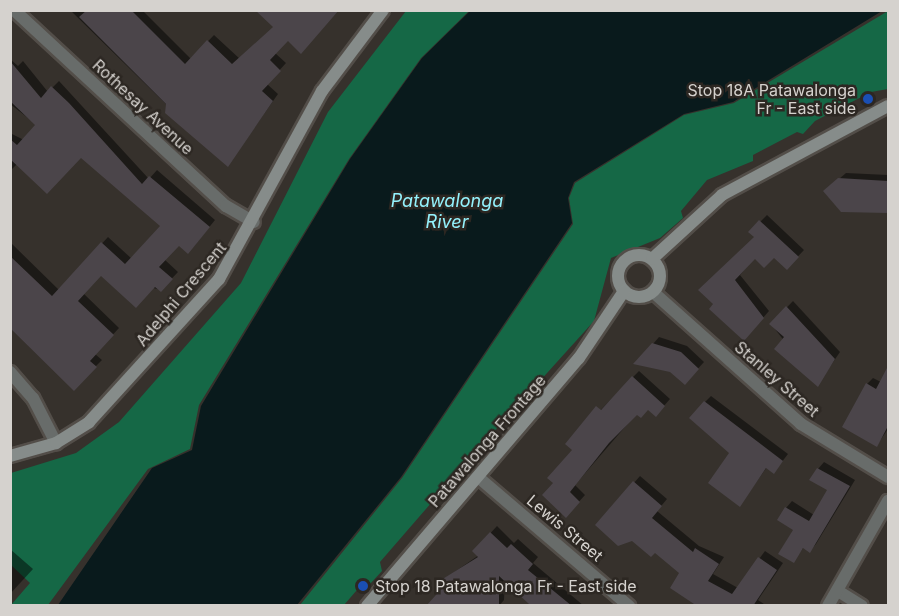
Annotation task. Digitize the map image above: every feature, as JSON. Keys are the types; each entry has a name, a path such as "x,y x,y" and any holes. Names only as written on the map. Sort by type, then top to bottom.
{"street":[{"name":"Rothesay Avenue","path":"14,10 226,206 254,222"},
{"name":"Adelphi Crescent","path":"10,456 56,443 108,405 219,279 254,222 317,99 383,10"},
{"path":"652,259 722,195 888,106"},
{"path":"640,254 652,259 660,275 653,292 635,297 624,291 618,273 623,262 640,254"},
{"name":"Patawalonga Frontage","path":"367,606 579,358 624,291"},
{"name":"Stanley Street","path":"653,292 801,424 888,477"},
{"path":"10,372 33,398 56,443"},
{"name":"Lewis Street","path":"478,477 630,606"},
{"path":"828,606 888,501"},
{"path":"838,591 862,606"}],"green space":[{"path":"406,11 469,11 421,58 349,159 199,405 190,449 148,469 48,605 11,605 30,583 11,565 11,473 76,453 119,422 241,283 328,112"},
{"path":"888,11 888,89 871,92 815,121 803,134 797,132 753,155 753,161 707,180 681,211 683,218 660,238 611,258 594,321 491,435 491,441 453,488 445,487 380,562 382,571 370,584 363,583 344,605 300,605 402,478 573,224 569,198 575,183 684,115 734,103"}],"water":[{"name":"Patawalonga River","path":"470,11 882,11 733,102 684,114 574,182 568,198 572,223 401,477 297,605 58,605 152,468 192,450 201,406 350,159 422,58"}],"building":[{"path":"87,10 131,10 185,64 207,40 232,64 273,27 255,10 339,10 301,54 288,41 270,60 281,71 262,91 273,101 228,167 165,113 166,104 79,17"},
{"path":"10,61 41,98 51,86 142,184 149,176 210,227 188,254 179,246 159,267 173,279 161,292 155,287 136,308 101,276 78,301 114,335 90,361 97,367 74,391 10,328 10,256 52,296 101,242 125,264 160,226 81,158 47,194 10,159 10,139 17,145 35,125 10,101"},
{"path":"838,178 888,181 888,213 841,212 823,191"},
{"path":"759,220 799,257 787,270 774,258 764,268 755,259 735,280 764,318 744,341 709,309 713,304 698,290 754,237 748,232"},
{"path":"786,306 835,359 818,387 774,349 784,337 769,324"},
{"path":"652,343 681,352 699,369 685,385 670,372 633,364"},
{"path":"888,366 888,426 877,447 842,427 866,383 876,389"},
{"path":"632,376 665,406 656,417 648,410 641,418 637,415 609,443 570,492 580,502 566,518 542,495 553,483 547,478 572,450 565,444 596,406 601,410"},
{"path":"704,401 783,461 774,474 766,468 740,507 708,483 729,453 689,418"},
{"path":"817,468 850,486 810,553 803,548 794,563 778,554 793,530 777,520 785,507 809,521 827,490 809,480"},
{"path":"633,481 662,506 652,518 693,552 695,548 719,564 708,581 732,594 758,557 777,570 753,606 697,606 670,588 679,573 655,553 651,557 632,541 618,546 595,525"},
{"path":"490,532 507,548 511,544 533,564 528,570 572,606 531,606 499,576 499,606 426,606 445,585 441,580 478,557 472,551"}],"place":[{"name":"Stop 18A Patawalonga Fr - East side","path":"868,99"},
{"name":"Stop 18 Patawalonga Fr - East side","path":"363,586"}]}
